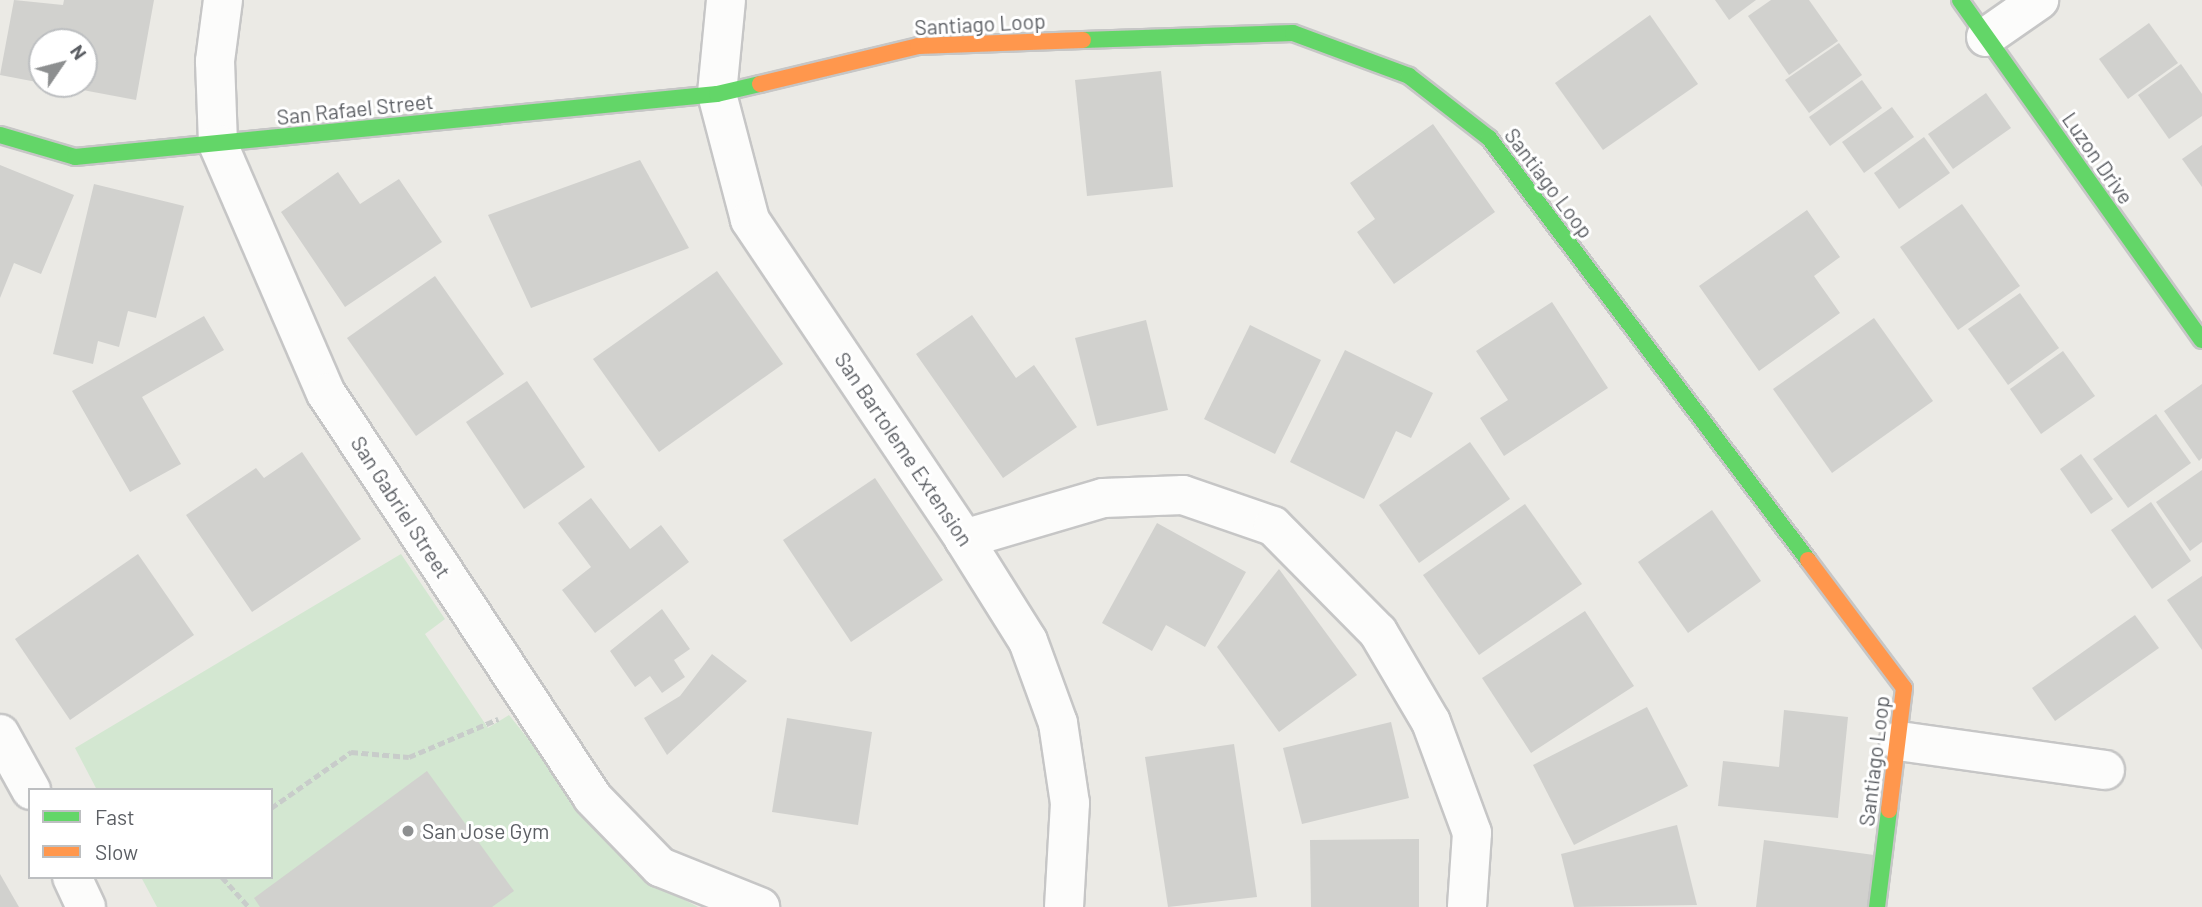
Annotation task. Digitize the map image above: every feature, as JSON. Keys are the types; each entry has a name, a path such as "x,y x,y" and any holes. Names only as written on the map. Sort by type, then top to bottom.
{"street":[{"name":"San Gabriel Street","path":"223,0 215,61 218,144 326,393 592,797 660,867 760,907"},
{"name":"San Bartoleme Extension","path":"726,0 717,94 750,220 964,538 1028,641 1058,723 1070,803 1065,907"},
{"name":"Luzon Drive","path":"1960,0 2202,340"},
{"path":"1986,37 2039,0"},
{"name":"Santiago Loop","path":"717,94 918,46 1293,33 1409,76 1489,138 1904,688 1877,907"},
{"name":"San Rafael Street","path":"0,135 75,157 717,94"},
{"path":"964,538 1103,498 1183,495 1273,526 1378,632 1431,722 1472,833 1467,907"},
{"path":"0,734 30,788"},
{"path":"1899,741 2105,770"},
{"path":"73,879 86,907"}],"path":[{"path":"273,807 351,752 409,757 510,714"},
{"path":"224,879 249,907"}],"green space":[{"path":"401,554 445,619 425,634 488,728 509,715 636,874 698,907 157,907 142,879 273,879 273,788 96,788 75,748"}],"building":[{"path":"14,0 63,5 64,0 154,0 136,100 98,93 98,28 28,28 28,80 0,75"},
{"path":"1715,0 1756,0 1729,20"},
{"path":"1771,0 1809,0 1838,41 1789,75 1748,16"},
{"path":"1650,15 1698,84 1603,150 1555,83"},
{"path":"2149,23 2178,63 2128,99 2099,59"},
{"path":"1839,43 1862,75 1809,113 1785,80"},
{"path":"2181,64 2202,94 2202,116 2169,139 2138,95"},
{"path":"1161,71 1173,187 1087,196 1075,80"},
{"path":"1862,80 1882,108 1830,146 1809,117"},
{"path":"1986,93 2011,128 1953,169 1928,134"},
{"path":"1892,107 1914,137 1864,173 1842,142"},
{"path":"1433,124 1495,212 1394,284 1357,232 1375,219 1350,183"},
{"path":"1924,137 1950,173 1899,209 1874,173"},
{"path":"2202,145 2202,187 2182,159"},
{"path":"640,160 689,248 531,308 488,215"},
{"path":"0,165 74,195 41,274 14,263 0,298"},
{"path":"338,172 360,204 399,179 442,242 345,307 281,212"},
{"path":"94,184 184,206 156,318 128,311 119,347 98,341 93,364 53,354"},
{"path":"1962,204 2020,286 1958,330 1900,247"},
{"path":"1807,210 1840,257 1814,276 1840,313 1759,371 1699,286"},
{"path":"717,271 783,364 659,452 593,359"},
{"path":"435,276 504,374 416,436 347,338"},
{"path":"2020,293 2059,348 2008,385 1968,329"},
{"path":"1552,302 1608,388 1504,456 1480,418 1508,400 1476,351"},
{"path":"972,315 1016,378 1034,365 1077,427 1003,478 916,354"},
{"path":"204,316 224,350 142,397 181,464 130,492 72,391"},
{"path":"1874,318 1933,401 1832,473 1773,389"},
{"path":"1146,320 1168,410 1097,426 1075,338"},
{"path":"1250,325 1321,360 1275,454 1204,419"},
{"path":"1345,350 1433,393 1411,438 1396,431 1364,499 1290,462"},
{"path":"2063,351 2095,396 2041,434 2010,389"},
{"path":"527,381 585,467 524,509 466,422"},
{"path":"2202,384 2202,458 2199,461 2164,411"},
{"path":"2156,414 2191,463 2128,508 2093,459"},
{"path":"1470,442 1510,499 1419,563 1379,505"},
{"path":"302,452 361,539 252,612 186,515 256,468 264,478"},
{"path":"2081,454 2113,499 2091,514 2060,469"},
{"path":"2202,470 2202,542 2190,551 2156,502"},
{"path":"875,478 943,580 851,642 783,540"},
{"path":"591,498 630,549 661,525 689,562 595,633 562,590 591,567 558,523"},
{"path":"2151,502 2191,561 2152,589 2111,530"},
{"path":"1525,504 1582,584 1479,655 1423,575"},
{"path":"1712,510 1761,581 1688,633 1638,562"},
{"path":"1157,523 1246,572 1205,647 1166,625 1152,651 1102,623"},
{"path":"138,554 194,635 70,720 15,639"},
{"path":"1279,569 1357,675 1279,732 1217,647"},
{"path":"2202,576 2202,650 2167,600"},
{"path":"662,609 690,649 674,660 685,677 662,693 650,676 635,687 610,651"},
{"path":"1585,611 1634,686 1531,753 1482,678"},
{"path":"2135,615 2159,648 2055,721 2032,688"},
{"path":"712,654 747,681 667,755 644,718 680,696"},
{"path":"1647,707 1688,786 1574,845 1533,765"},
{"path":"1784,710 1848,717 1838,818 1718,806 1723,761 1779,767"},
{"path":"787,718 872,732 858,825 772,812"},
{"path":"1391,722 1409,798 1302,824 1283,748"},
{"path":"1234,744 1257,897 1168,907 1145,757"},
{"name":"San Jose Gym","path":"427,771 514,891 492,907 260,907 254,898"},
{"path":"1677,825 1697,905 1574,907 1561,854"},
{"path":"1419,839 1419,907 1311,907 1310,840"},
{"path":"1764,840 1874,855 1868,907 1756,907"},
{"path":"0,874 19,907 0,907"}],"traffic: fast":[{"path":"1960,0 2202,340"},
{"path":"1083,40 1293,33 1409,76 1489,138 1808,560"},
{"path":"0,135 75,157 717,94 760,84"},
{"path":"1877,907 1889,810"}],"traffic: slow":[{"path":"760,84 918,46 1083,40"},
{"path":"1808,560 1904,688 1889,810"}],"place":[{"name":"San Jose Gym","path":"408,831"}]}
